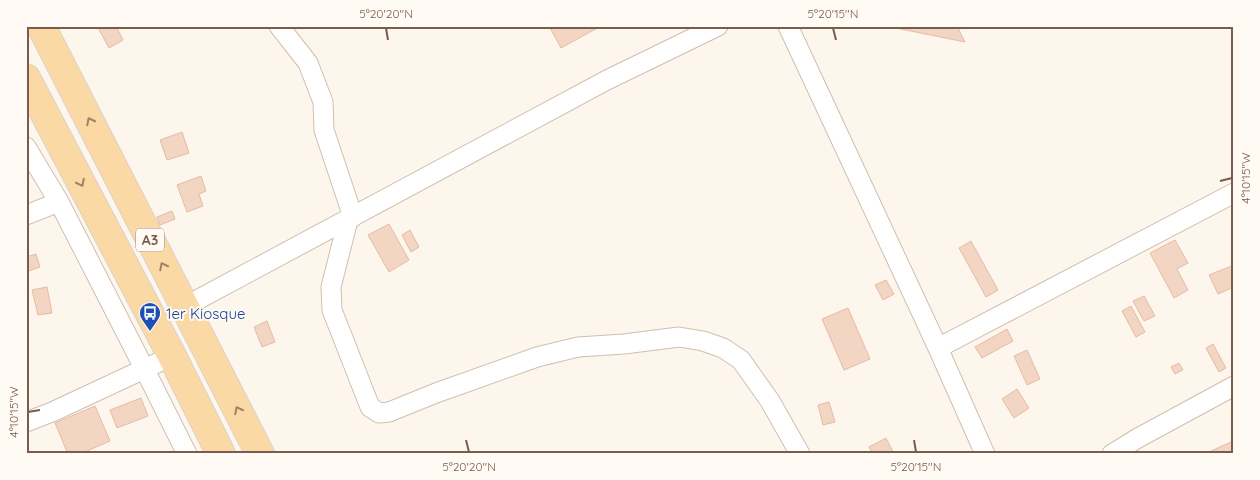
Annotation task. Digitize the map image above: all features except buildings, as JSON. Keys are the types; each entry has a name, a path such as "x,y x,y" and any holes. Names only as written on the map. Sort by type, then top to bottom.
{"main road":[{"name":"A3","path":"42,26 260,454"},
{"name":"A3","path":"26,78 172,356 221,454"}],"street":[{"path":"279,26 308,63 323,102 324,130 350,218 331,286 332,310 370,407 379,413 389,412 436,393 578,346 624,344 679,337 703,341 723,348 741,360 770,401 800,454"},
{"path":"184,307 607,80 718,26"},
{"path":"788,26 938,348 985,454"},
{"path":"26,147 59,202 187,454"},
{"path":"938,348 1234,193"},
{"path":"26,215 59,202"},
{"path":"26,422 52,412 172,356"},
{"path":"1112,454 1234,386"}],"place":[{"name":"1er Kiosque","path":"150,332"}]}
